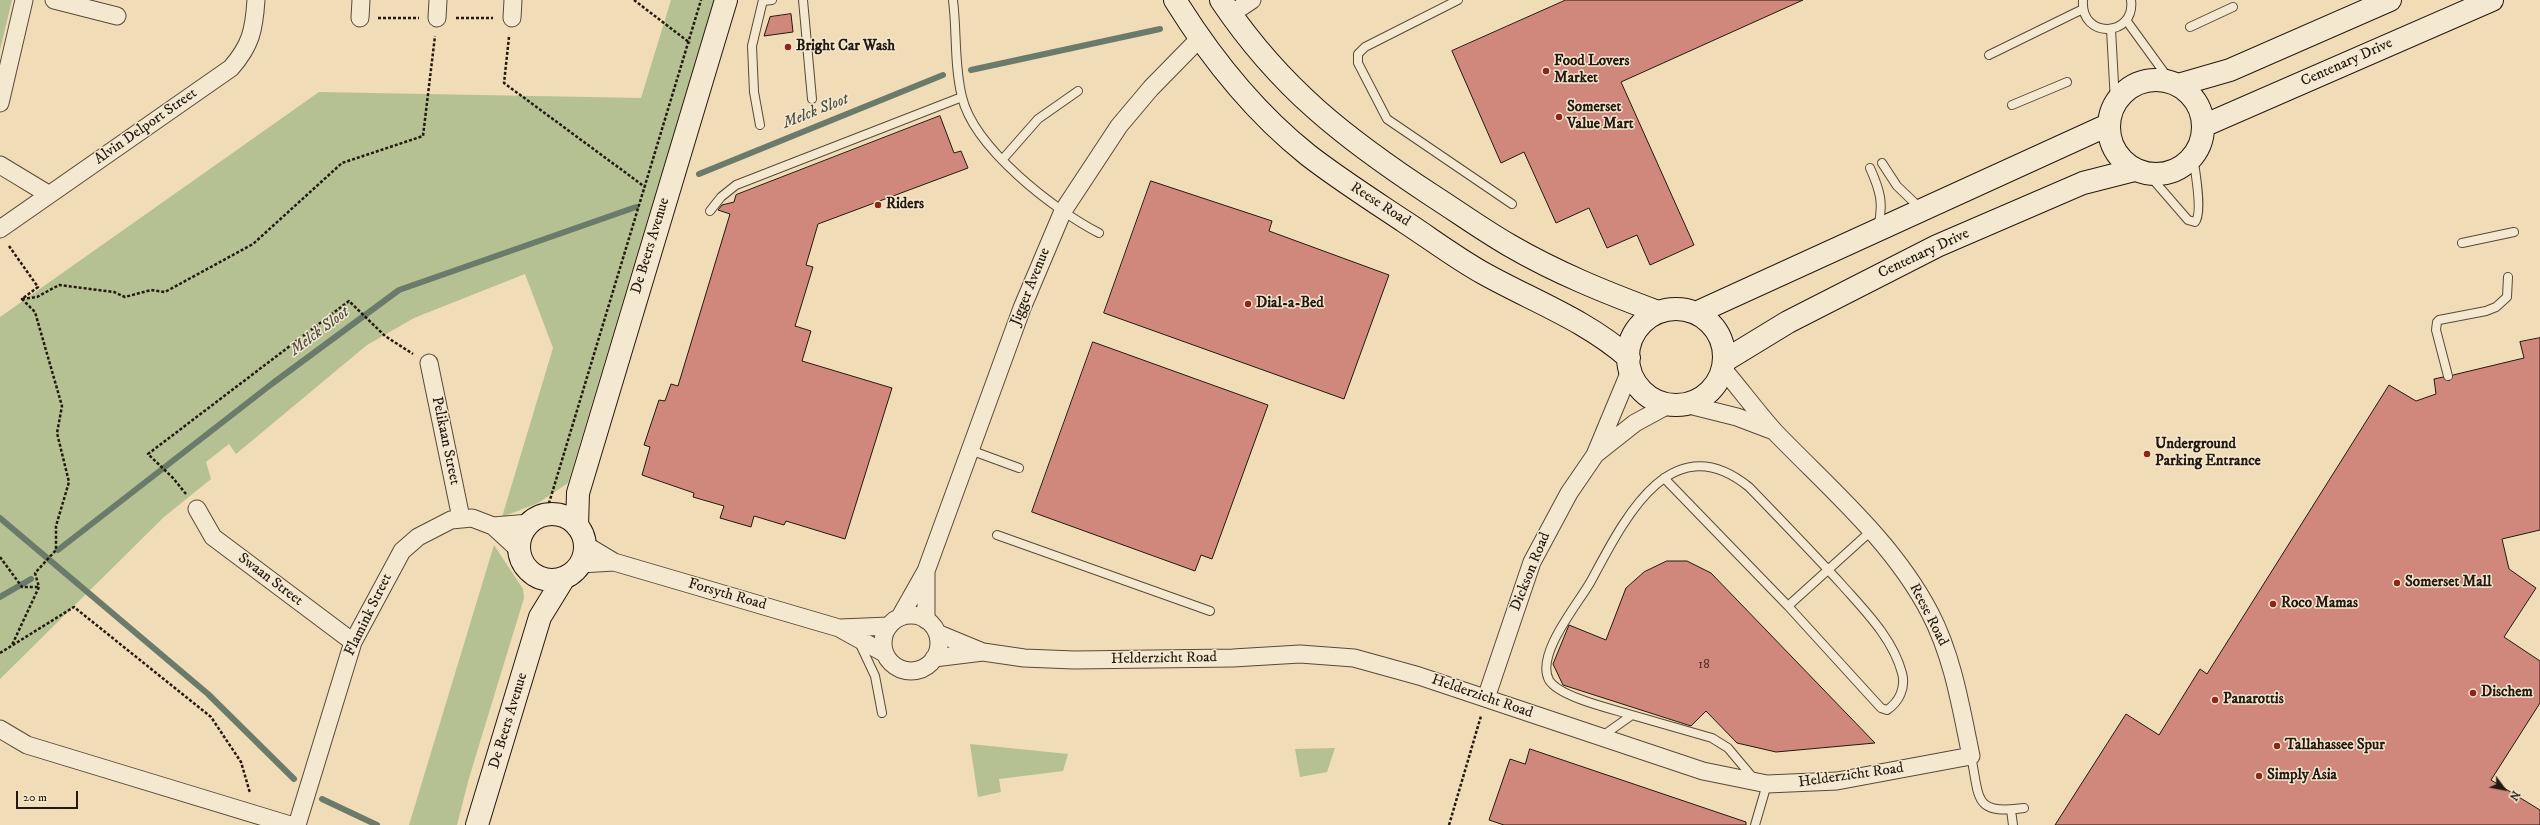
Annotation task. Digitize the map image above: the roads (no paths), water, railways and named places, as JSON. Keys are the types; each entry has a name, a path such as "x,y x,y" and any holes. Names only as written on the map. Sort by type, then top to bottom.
{"street":[{"path":"0,103 24,0"},
{"path":"54,0 117,16"},
{"name":"Alvin Delport Street","path":"0,229 48,194 231,68 245,51 254,26 256,0"},
{"path":"360,18 361,0"},
{"path":"437,18 438,0"},
{"path":"512,18 513,0"},
{"name":"De Beers Avenue","path":"477,825 540,617 576,553 578,493 726,0"},
{"name":"Reese Road","path":"1175,0 1200,39 1230,79 1278,128 1340,179 1482,272 1591,328 1630,364"},
{"path":"1252,0 1226,7 1258,51 1299,94 1352,140 1386,165 1508,245 1583,283 1658,312"},
{"path":"2174,84 2194,99 2201,112 2203,126 2201,142 2193,156 2174,171 2141,172 2123,162 2114,151 2109,139 2108,125 2110,113 2116,102 2125,91 2138,84 2152,80 2174,84 2230,70 2390,0"},
{"name":"Centenary Drive","path":"2203,126 2492,0"},
{"name":"Jigger Avenue","path":"895,622 926,571 1022,308 1063,211 1119,126 1151,88 1200,39"},
{"path":"1696,313 1921,209 2070,144 2108,125"},
{"path":"0,165 48,194"},
{"name":"Centenary Drive","path":"1724,365 1788,322 1938,246 2083,183 2141,172"},
{"path":"1681,309 1696,313 1716,329 1723,344 1724,365 1709,392 1678,404 1645,394 1630,364 1632,339 1636,330 1646,320 1658,312 1681,309"},
{"name":"Pelikaan Street","path":"429,363 461,518"},
{"name":"Dickson Road","path":"1486,698 1532,562 1569,492 1595,455 1630,364"},
{"name":"Reese Road","path":"1724,365 1774,431 1818,473 1871,531 1911,581 1930,613 1941,638 1949,662 1971,756"},
{"name":"Reese Road","path":"1678,404 1737,417 1774,431"},
{"name":"Dickson Road","path":"1595,455 1635,423 1678,404"},
{"name":"De Beers Avenue","path":"519,550 521,535 578,493"},
{"name":"Swaan Street","path":"197,509 213,538 353,642"},
{"name":"Flamink Street","path":"297,825 353,642 402,551 418,536 461,518 484,520 494,526 519,550"},
{"path":"519,550 526,569 534,575 544,579 576,553 544,518"},
{"name":"Flamink Street","path":"494,526 544,518"},
{"name":"Forsyth Road","path":"576,553 614,562 839,628 884,653"},
{"name":"Jigger Avenue","path":"926,571 926,620"},
{"name":"De Beers Avenue","path":"534,575 540,617"},
{"path":"911,615 926,620 937,633 939,646 934,658 925,668 908,672 895,667 884,653 883,639 895,622 911,615"},
{"name":"Forsyth Road","path":"839,628 895,622"},
{"name":"Helderzicht Road","path":"937,633 984,652 1024,658 1074,660 1323,655 1354,658 1388,666 1486,698 1600,738 1704,771 1762,784 1837,781 1971,756"},
{"name":"Helderzicht Road","path":"934,658 984,652"},
{"path":"0,729 27,745 290,825"}],"lane":[{"path":"760,125 754,92 752,46 763,0 772,0"},
{"path":"803,0 812,98"},
{"path":"953,0 962,97 976,126 1002,160 1063,211 1099,233"},
{"path":"1458,0 1365,47 1358,54 1358,63 1387,119 1512,204"},
{"path":"2084,0 2083,9 2092,25 2110,29 2126,20 2131,8 2131,0"},
{"path":"2190,27 2233,7"},
{"path":"1989,55 2083,9"},
{"path":"2126,20 2174,84"},
{"path":"2110,29 2116,102"},
{"path":"2012,105 2067,82"},
{"path":"1002,160 1038,119 1078,90"},
{"path":"710,211 721,197 736,186 962,97"},
{"path":"2141,172 2188,220 2195,222 2198,218 2198,208 2193,156"},
{"path":"1882,163 1897,186 1921,209"},
{"path":"1870,168 1881,197 1881,213 1877,230"},
{"path":"2462,243 2514,232"},
{"path":"2448,376 2436,330 2437,322 2439,320 2496,307 2507,297 2508,277"},
{"path":"970,450 1019,468"},
{"path":"1664,478 1788,606 1876,704 1884,710 1891,707 1903,688 1902,674 1895,655 1874,622 1828,570 1749,487 1732,475 1714,467 1702,466 1677,471 1664,478 1639,499 1618,530 1583,594 1557,632 1547,667 1548,678 1560,691 1632,715 1712,738 1728,748 1762,784 1755,825"},
{"path":"1788,606 1871,531"},
{"path":"997,535 1210,611"},
{"path":"855,636 874,676 882,713"},
{"path":"1600,738 1632,715"},
{"name":"Reese Road","path":"1971,756 1980,800 1985,806 1993,810 2024,808"},
{"path":"2011,810 2013,825"}],"waterway":[{"name":"Melck Sloot","path":"971,70 1160,29"},
{"name":"Melck Sloot","path":"699,174 943,75"},
{"name":"Melck Sloot","path":"58,550 273,383 399,290 636,207"},
{"path":"0,518 208,694 294,779"},
{"name":"Melck Sloot","path":"0,597 31,579"},
{"path":"322,799 377,825"}],"place":[{"name":"Bright Car Wash","path":"788,47"},
{"name":"Food Lovers Market","path":"1546,71"},
{"name":"Somerset Value Mart","path":"1559,117"},
{"name":"Riders","path":"878,205"},
{"name":"Dial-a-Bed","path":"1248,304"},
{"name":"Underground Parking Entrance","path":"2147,454"},
{"name":"Somerset Mall","path":"2397,583"},
{"name":"Roco Mamas","path":"2273,604"},
{"name":"Dischem","path":"2473,693"},
{"name":"Panarottis","path":"2215,700"},
{"name":"Tallahassee Spur","path":"2277,746"},
{"name":"Simply Asia","path":"2259,776"}]}
